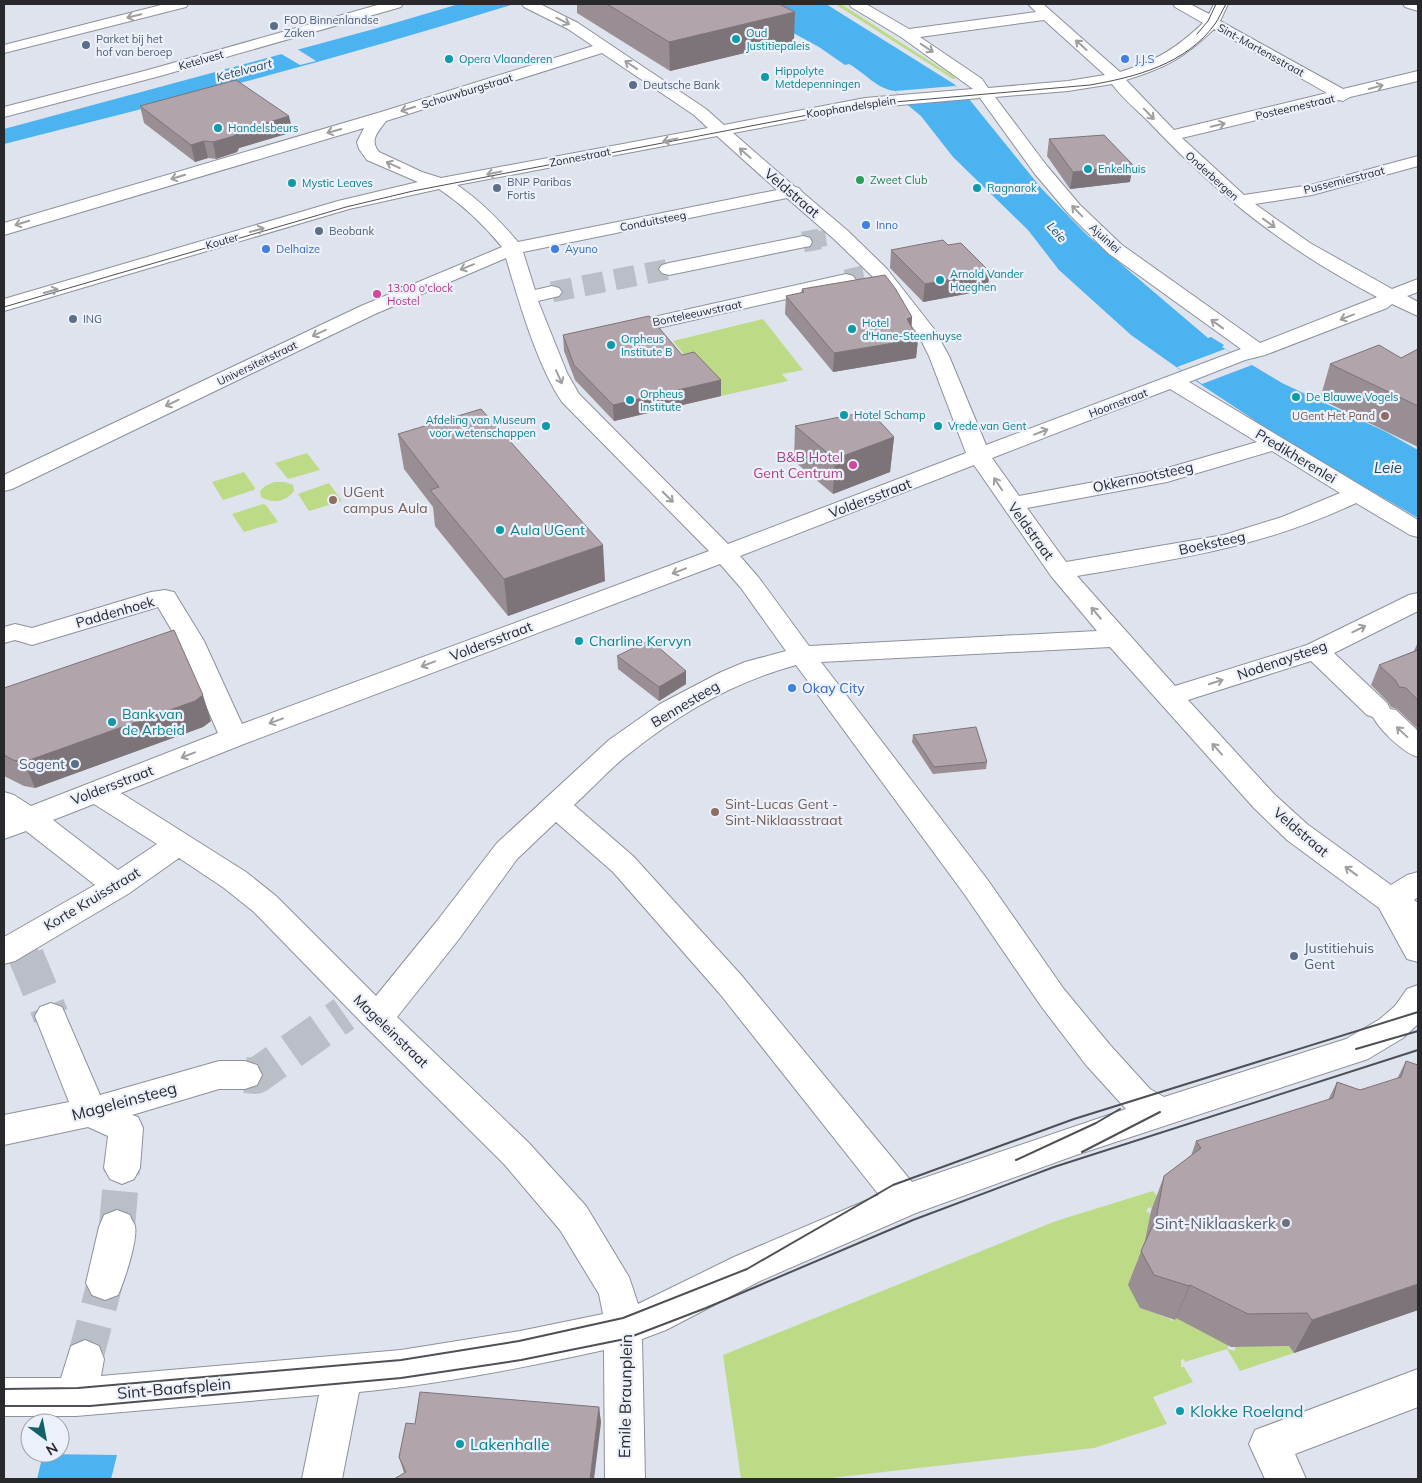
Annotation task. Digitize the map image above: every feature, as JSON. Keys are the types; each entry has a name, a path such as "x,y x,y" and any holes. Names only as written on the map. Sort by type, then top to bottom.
{"street":[{"path":"4,49 181,4"},
{"name":"Ketelvest","path":"4,112 154,73 396,4"},
{"path":"532,4 573,26 605,47"},
{"name":"Ajuinlei","path":"856,4 906,34 976,82 1041,170 1074,209 1115,249 1238,339 1258,351"},
{"name":"Onderbergen","path":"1036,4 1117,78 1120,86 1147,111 1189,157 1240,201 1298,244 1327,262 1418,310"},
{"name":"Sint-Martensstraat","path":"1180,4 1343,96"},
{"path":"1212,23 1221,4"},
{"path":"1410,4 1418,7"},
{"path":"906,34 1048,15"},
{"name":"Koophandelsplein","path":"718,130 851,105 1078,85 1117,78 1154,66 1176,54 1212,23"},
{"name":"Veldstraat","path":"605,47 700,112 718,130 793,192 834,236 863,276 927,333 939,356 979,456 1060,571 1169,697 1264,801 1297,832 1390,900 1418,918"},
{"name":"Schouwburgstraat","path":"384,117 605,47"},
{"name":"Posteernestraat","path":"1170,136 1343,96 1418,76"},
{"path":"384,117 367,135 365,142 367,149 373,156 416,176 440,182 464,197 496,228 513,249 527,297 557,344 562,384 580,409 725,554 750,583 976,887 1052,997 1098,1055 1138,1099 1160,1112 1418,1032"},
{"path":"4,229 384,117"},
{"name":"Zonnestraat","path":"440,182 718,130"},
{"name":"Pussemierstraat","path":"1240,201 1312,190 1418,161"},
{"name":"Kouter","path":"4,305 344,205 440,182"},
{"name":"Conduitsteeg","path":"513,249 793,192"},
{"path":"669,269 803,242"},
{"name":"Universiteitstraat","path":"4,484 368,310 440,278 513,249"},
{"name":"Bonteleeuwstraat","path":"596,336 863,276"},
{"name":"Hoornstraat","path":"979,456 1238,356 1258,351 1380,304 1391,296 1418,285"},
{"path":"527,297 552,292"},
{"name":"Predikherenlei","path":"1181,378 1274,444 1418,530"},
{"name":"Okkernootsteeg","path":"1011,504 1168,475 1274,444"},
{"name":"Voldersstraat","path":"16,823 234,737 725,554 979,456"},
{"name":"Boeksteeg","path":"1060,571 1207,546 1248,536 1316,512 1358,493"},
{"name":"Paddenhoek","path":"4,635 15,632 32,637 151,600 165,598 191,641 234,737"},
{"name":"Nodenaysteeg","path":"1169,697 1316,651 1418,601"},
{"name":"Bennesteeg","path":"361,1011 448,930 508,851 619,747 670,710 728,679 754,668 802,655 1117,638"},
{"path":"1316,651 1418,747"},
{"name":"Mageleinstraat","path":"95,791 235,880 265,904 361,1011 516,1153 573,1218 616,1289 624,1328"},
{"path":"4,802 16,823 117,886"},
{"path":"556,806 623,864 719,970 905,1201"},
{"name":"Korte Kruisstraat","path":"16,948 117,886 178,844"},
{"path":"1418,883 1390,900 1418,950"},
{"path":"1356,1050 1395,1026 1408,1015 1418,998"},
{"path":"50,1016 90,1112 126,1128 122,1168"},
{"name":"Mageleinsteeg","path":"4,1130 90,1112 219,1075 245,1075"},
{"name":"Emile Braunplein","path":"625,1479 624,1328 653,1317 747,1268 905,1201 1016,1160 1160,1112"},
{"path":"105,1283 117,1227"},
{"name":"Sint-Baafsplein","path":"4,1397 76,1397 401,1369 511,1352 624,1328"},
{"path":"76,1397 85,1359"},
{"path":"322,1479 343,1374"},
{"path":"1286,1479 1269,1444 1418,1388"}],"green space":[{"path":"835,4 841,4 956,78 953,79"},
{"path":"763,319 803,370 782,374 788,381 721,396 673,341"},
{"path":"307,453 320,470 288,479 275,463"},
{"path":"244,472 255,488 254,490 223,500 212,482"},
{"path":"274,482 285,482 293,485 294,491 287,498 279,501 270,501 261,497 260,491 265,486"},
{"path":"329,483 342,501 309,511 298,494"},
{"path":"263,504 266,505 278,522 244,532 232,514"},
{"path":"1153,1191 1162,1203 1160,1214 1149,1207 1146,1211 1159,1220 1152,1259 1137,1259 1140,1308 1173,1321 1182,1311 1228,1335 1228,1349 1235,1351 1235,1339 1249,1346 1273,1346 1283,1336 1294,1353 1240,1371 1227,1349 1185,1362 1184,1359 1181,1360 1181,1367 1184,1367 1193,1382 1153,1397 1167,1424 1094,1448 822,1479 741,1479 723,1355 1056,1221"}],"water":[{"name":"Ketelvaart","path":"459,4 514,4 196,95 4,144 4,129 374,29"},
{"name":"Leie","path":"740,4 826,4 954,84 969,99 1041,188 1087,235 1208,338 1211,337 1224,345 1222,347 1282,383 1386,432 1418,450 1418,518 1289,443 1131,335 1059,270 1028,230 953,157 921,116 904,102 895,91 882,87 849,64 845,65 819,47"},
{"path":"70,1454 117,1455 111,1479 37,1479 41,1463 70,1463"}],"pier":[{"path":"294,47 316,61 300,65 278,52"},
{"path":"955,86 965,92 963,99 908,104 895,91"},
{"path":"1225,349 1252,365 1202,384 1177,367"}],"building":[{"path":"607,4 779,4 795,12 669,42"},
{"path":"236,80 289,116 236,132 234,136 213,142 204,141 191,145 140,106"},
{"path":"1104,135 1133,165 1073,172 1049,139"},
{"path":"943,240 948,245 961,243 990,272 925,284 891,250"},
{"name":"Hotel d'Hane-Steenhuyse","path":"885,275 912,317 907,319 918,339 834,353 786,296 804,292 802,289"},
{"path":"649,316 682,355 694,352 721,380 613,405 574,365 563,335"},
{"path":"1379,345 1401,358 1418,349 1418,406 1330,364"},
{"name":"Aula UGent","path":"481,409 603,545 504,579 430,490 439,487 398,434"},
{"path":"870,411 894,437 835,459 795,426"},
{"name":"Bank van de Arbeid","path":"174,630 203,695 195,701 24,762 13,760 4,755 4,688"},
{"path":"650,640 686,671 659,687 617,656"},
{"path":"1418,650 1418,700 1406,688 1399,687 1396,681 1379,665"},
{"path":"976,727 987,762 934,767 913,735"},
{"name":"Sint-Niklaaskerk","path":"1406,1061 1418,1065 1418,1284 1312,1320 1307,1313 1248,1314 1190,1285 1154,1275 1141,1251 1153,1225 1155,1225 1164,1176 1201,1148 1196,1141 1333,1098 1337,1082 1360,1090 1401,1077"},
{"path":"420,1392 599,1407 590,1479 394,1479 406,1472 399,1457 406,1423 415,1424"}],"tunnel":[{"path":"813,240 826,238"},
{"path":"803,242 820,239"},
{"path":"552,292 669,269"},
{"path":"846,280 864,276"},
{"path":"24,952 26,957"},
{"path":"26,956 51,1016"},
{"path":"245,1075 256,1076 344,1014"},
{"path":"117,1227 122,1168"},
{"path":"85,1359 105,1283"}],"tram line":[{"path":"1197,34 1208,21 1216,4"},
{"path":"4,307 346,207 413,191 860,105 1090,85 1125,78 1175,59 1190,49 1215,24 1226,4"},
{"path":"4,1389 78,1388 401,1360 519,1341 623,1318 747,1269 893,1185 1074,1119 1418,1012"},
{"path":"1356,1049 1418,1031"},
{"path":"4,1406 90,1406 401,1378 521,1360 625,1339 706,1308 913,1220 1054,1167 1418,1050"},
{"path":"1016,1160 1096,1123 1120,1109"},
{"path":"1082,1152 1160,1112"}],"place":[{"name":"FOD Binnenlandse Zaken","path":"274,26"},
{"name":"Oud Justitiepaleis","path":"736,39"},
{"name":"Parket bij het hof van beroep","path":"86,45"},
{"name":"Opera Vlaanderen","path":"449,59"},
{"name":"J.J.S","path":"1125,59"},
{"name":"Hippolyte Metdepenningen","path":"765,77"},
{"name":"Deutsche Bank","path":"633,85"},
{"name":"Handelsbeurs","path":"218,128"},
{"name":"Enkelhuis","path":"1088,169"},
{"name":"Zweet Club","path":"860,180"},
{"name":"Mystic Leaves","path":"292,183"},
{"name":"BNP Paribas Fortis","path":"497,188"},
{"name":"Ragnarok","path":"977,188"},
{"name":"Inno","path":"866,225"},
{"name":"Beobank","path":"319,231"},
{"name":"Delhaize","path":"266,249"},
{"name":"Ayuno","path":"555,249"},
{"name":"Arnold Vander Haeghen","path":"940,280"},
{"name":"13:00 o'clock Hostel","path":"377,294"},
{"name":"ING","path":"73,319"},
{"name":"Hotel d'Hane-Steenhuyse","path":"852,329"},
{"name":"Orpheus Institute B","path":"611,345"},
{"name":"De Blauwe Vogels","path":"1296,397"},
{"name":"Orpheus Institute","path":"630,400"},
{"name":"Hotel Schamp","path":"844,415"},
{"name":"UGent Het Pand","path":"1385,416"},
{"name":"Afdeling van Museum voor wetenschappen","path":"546,426"},
{"name":"Vrede van Gent","path":"938,426"},
{"name":"B&B Hotel Gent Centrum","path":"853,465"},
{"name":"UGent campus Aula","path":"333,500"},
{"name":"Aula UGent","path":"500,530"},
{"name":"Charline Kervyn","path":"579,641"},
{"name":"Okay City","path":"792,688"},
{"name":"Bank van de Arbeid","path":"112,722"},
{"name":"Sogent","path":"75,764"},
{"name":"Sint-Lucas Gent - Sint-Niklaasstraat","path":"715,812"},
{"name":"Justitiehuis Gent","path":"1294,956"},
{"name":"Sint-Niklaaskerk","path":"1286,1223"},
{"name":"Klokke Roeland","path":"1180,1411"},
{"name":"Lakenhalle","path":"460,1444"}]}
